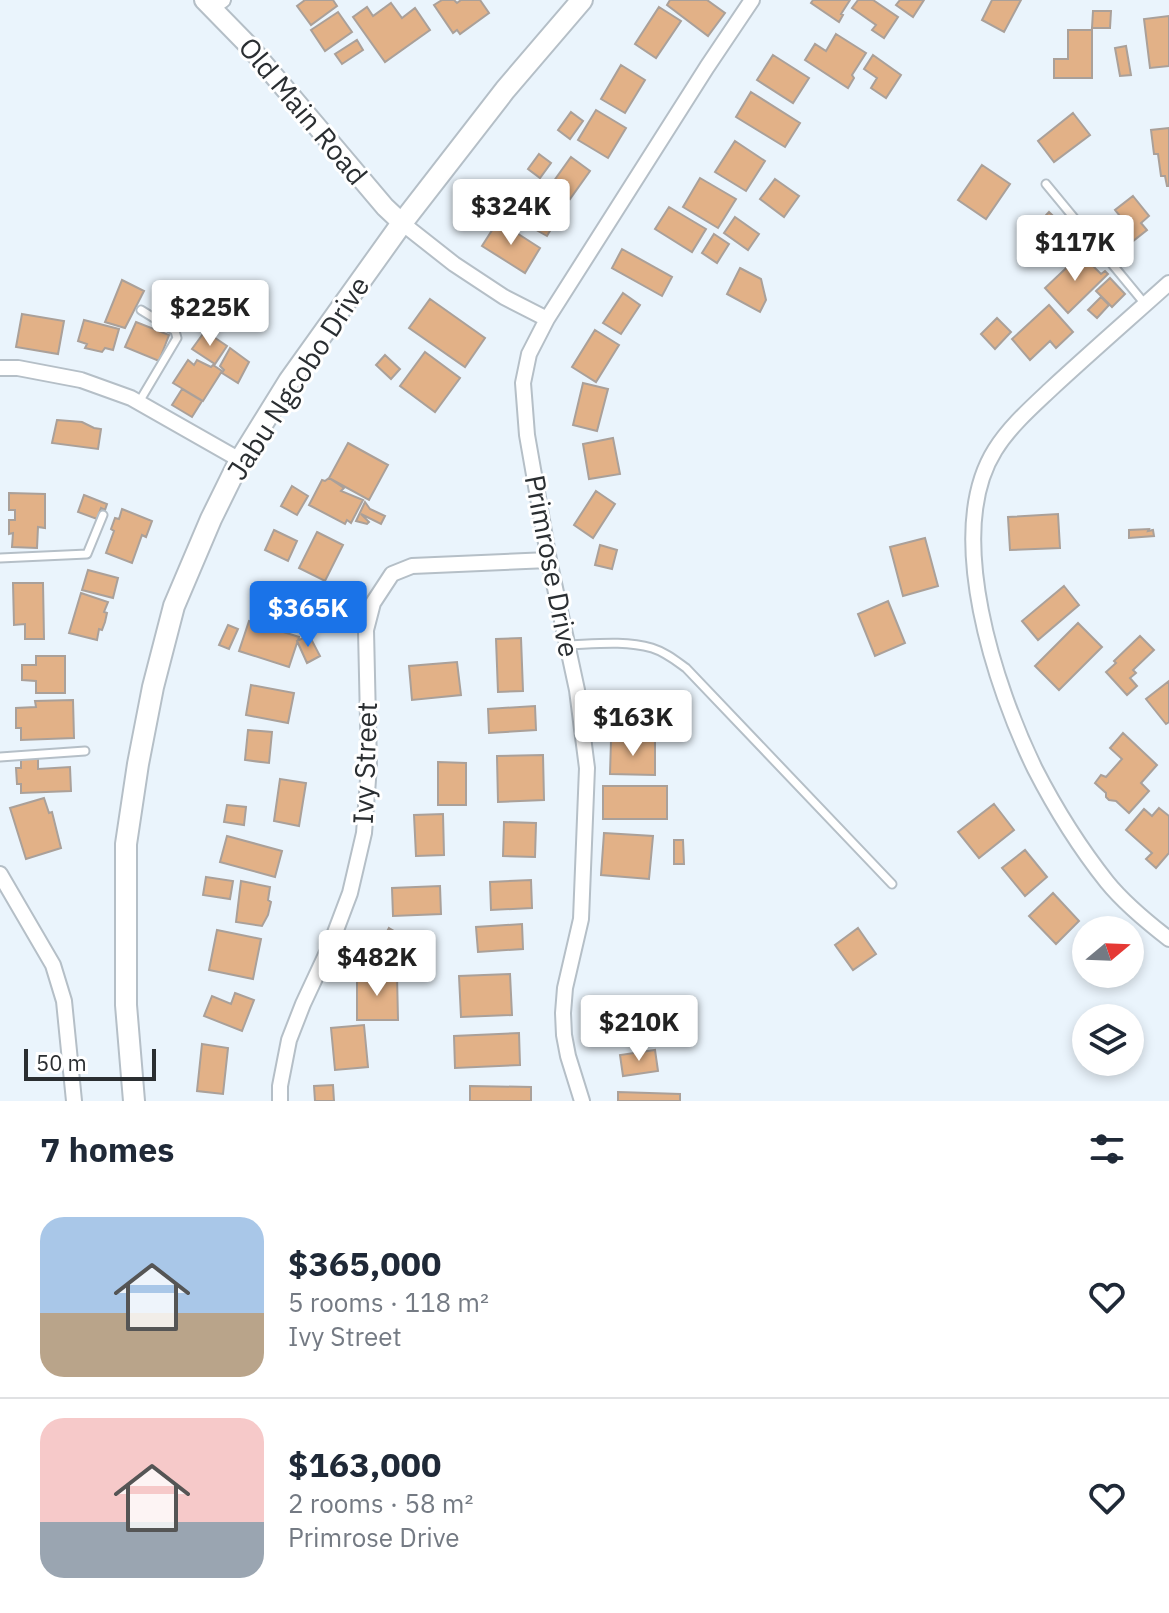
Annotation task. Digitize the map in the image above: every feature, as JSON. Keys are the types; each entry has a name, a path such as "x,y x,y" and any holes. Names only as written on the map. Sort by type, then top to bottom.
{"main road":[{"name":"Jabu Ngcobo Drive","path":"134,1101 126,1005 126,844 153,687 174,606 240,460 289,381 402,223 505,90 582,0"}],"street":[{"name":"Primrose Drive","path":"582,1101 568,1056 563,1013 565,988 581,919 587,768 577,690 549,560 527,435 523,383 529,354 547,319 752,0"},
{"name":"Old Main Road","path":"213,2 385,207 402,223"},
{"path":"402,223 454,264 504,297 547,319"},
{"path":"1169,283 1017,422 995,450 983,474 973,534 975,572 988,644 1013,718 1036,770 1080,844 1108,883 1169,939"},
{"path":"0,368 18,368 81,380 139,402 240,460"},
{"name":"Ivy Street","path":"280,1101 289,1040 350,893 364,833 369,766 366,630 373,603 392,574 412,566 549,560"},
{"path":"0,874 53,965 64,1001 74,1101"}],"lane":[{"path":"1046,184 1145,304"},
{"path":"139,402 177,338 175,331 141,310"},
{"path":"0,558 87,554 103,515"},
{"path":"567,645 629,645 652,648 669,655 686,668 892,884"},
{"path":"0,757 85,751"}],"building":[{"path":"305,0 333,0 337,6 311,25 297,6"},
{"path":"442,0 457,3 461,0 480,0 489,13 460,34 457,30 453,33 434,5"},
{"path":"670,0 707,0 725,13 708,36 667,5"},
{"path":"813,0 850,0 839,22 811,3"},
{"path":"858,0 873,0 898,17 884,38 872,30 876,25 852,8"},
{"path":"900,0 924,0 913,17 896,5"},
{"path":"992,0 1021,0 1004,32 982,20"},
{"path":"391,3 402,18 415,8 430,30 385,62 353,17 367,7 373,16"},
{"path":"659,7 681,21 656,58 635,44"},
{"path":"1093,11 1111,11 1110,28 1092,28"},
{"path":"338,12 352,32 325,51 311,30"},
{"path":"1169,16 1169,66 1150,68 1144,19"},
{"path":"1068,30 1092,30 1092,78 1054,78 1054,59 1068,59"},
{"path":"836,34 866,53 848,88 805,60 815,44 826,51"},
{"path":"357,40 363,50 342,64 335,54"},
{"path":"1126,46 1131,75 1120,76 1115,48"},
{"path":"773,55 809,78 793,103 757,80"},
{"path":"873,55 901,75 886,98 871,88 877,78 864,69"},
{"path":"621,65 645,80 625,113 601,99"},
{"path":"751,92 800,123 785,147 736,117"},
{"path":"596,110 626,128 608,158 578,140"},
{"path":"571,112 583,121 570,139 558,130"},
{"path":"1073,113 1090,135 1054,162 1038,141"},
{"path":"1169,128 1167,186 1165,176 1161,176 1158,154 1154,154 1151,130"},
{"path":"735,141 765,161 746,191 715,172"},
{"path":"539,154 551,163 540,178 528,169"},
{"path":"571,157 590,171 570,199 551,185"},
{"path":"982,165 1010,184 986,219 958,200"},
{"path":"700,178 736,199 718,228 683,207"},
{"path":"775,179 799,196 784,217 760,199"},
{"path":"523,183 564,207 547,236 506,213"},
{"path":"1133,196 1149,216 1141,223 1147,230 1113,257 1095,235 1120,216 1115,210"},
{"path":"669,207 706,229 692,252 655,229"},
{"path":"1049,212 1073,235 1060,250 1035,227"},
{"path":"735,217 759,234 748,250 724,233"},
{"path":"498,221 540,248 525,273 482,246"},
{"path":"714,234 729,244 717,263 702,253"},
{"path":"622,249 672,277 662,296 612,268"},
{"path":"1081,254 1101,274 1105,271 1108,274 1068,313 1045,288"},
{"path":"740,268 761,279 766,300 760,312 727,294"},
{"path":"1110,278 1125,294 1112,307 1096,291"},
{"path":"122,280 144,291 125,328 105,322"},
{"path":"623,293 640,305 621,334 603,323"},
{"path":"1101,297 1109,305 1097,318 1088,310"},
{"path":"430,299 485,338 465,367 409,328"},
{"path":"1049,305 1073,332 1056,348 1050,341 1030,360 1012,339"},
{"path":"22,314 64,321 58,354 16,347"},
{"path":"997,318 1011,332 995,349 981,334"},
{"path":"84,320 119,329 113,350 105,348 102,352 85,348 87,344 78,341"},
{"path":"136,322 169,335 159,361 125,347"},
{"path":"595,330 619,345 596,382 572,367"},
{"path":"205,331 227,346 215,364 192,349"},
{"path":"230,348 249,362 238,383 222,373 224,370 220,366"},
{"path":"425,352 460,378 435,412 400,386"},
{"path":"385,355 400,369 391,379 376,365"},
{"path":"188,360 194,365 197,360 211,367 213,365 222,371 203,401 173,383"},
{"path":"583,383 608,389 597,431 573,425"},
{"path":"182,389 202,401 192,417 172,405"},
{"path":"57,420 82,422 101,429 98,449 52,443"},
{"path":"613,438 620,474 589,479 583,444"},
{"path":"348,443 388,465 369,500 329,478"},
{"path":"329,478 344,488 341,491 363,500 351,523 347,520 345,524 309,505 322,480"},
{"path":"292,486 308,496 297,515 281,506"},
{"path":"596,491 615,504 593,538 574,525"},
{"path":"9,493 45,494 45,528 38,527 37,548 12,547 13,533 9,534 9,520 15,520 15,510 9,510"},
{"path":"84,495 107,504 105,510 101,508 97,519 78,512"},
{"path":"365,502 370,509 385,516 381,524 361,514 369,522 356,521"},
{"path":"122,509 152,521 146,537 142,535 132,563 106,553 115,518 119,519"},
{"path":"1058,514 1060,548 1010,550 1008,517"},
{"path":"274,530 297,541 288,561 265,550"},
{"path":"1129,530 1153,530 1154,536 1129,538"},
{"path":"317,532 343,545 325,581 299,568"},
{"path":"925,538 938,586 903,596 890,547"},
{"path":"600,545 617,550 612,569 595,565"},
{"path":"88,570 118,578 113,598 82,590"},
{"path":"13,583 43,583 44,639 25,639 25,624 14,625"},
{"path":"1064,586 1079,605 1038,640 1022,621"},
{"path":"285,589 327,607 316,631 275,614"},
{"path":"81,593 108,602 104,612 107,613 105,622 102,630 99,629 97,640 69,633"},
{"path":"888,601 905,643 875,656 858,614"},
{"path":"249,621 299,637 289,667 239,651"},
{"path":"1078,623 1102,647 1059,690 1035,666"},
{"path":"228,625 238,629 229,649 219,645"},
{"path":"309,635 320,656 307,663 297,641"},
{"path":"1140,636 1154,650 1133,670 1136,673 1130,678 1137,686 1127,695 1106,672"},
{"path":"521,638 523,691 498,692 496,639"},
{"path":"36,656 65,656 65,693 36,693 36,681 22,680 22,665 36,665"},
{"path":"457,662 461,695 412,700 409,666"},
{"path":"1169,681 1169,722 1166,724 1146,699"},
{"path":"251,685 294,693 288,723 246,715"},
{"path":"73,700 74,738 21,740 21,728 16,728 16,708 36,707 35,701"},
{"path":"535,706 536,730 489,733 488,709"},
{"path":"248,730 272,732 269,763 245,760"},
{"path":"1123,733 1157,765 1141,783 1149,791 1129,813 1116,801 1109,800 1095,783 1101,775 1106,777 1122,759 1110,748"},
{"path":"611,740 655,741 655,775 610,774"},
{"path":"543,755 544,800 498,802 497,756"},
{"path":"21,758 38,758 38,769 70,767 71,791 21,793 16,768 21,768"},
{"path":"438,762 466,763 466,805 438,805"},
{"path":"280,779 306,783 299,826 274,821"},
{"path":"603,786 667,786 667,819 603,819"},
{"path":"44,798 49,813 52,812 61,848 26,859 10,808"},
{"path":"994,804 1014,830 979,858 958,832"},
{"path":"227,805 246,807 244,825 224,822"},
{"path":"1159,808 1169,816 1169,853 1156,868 1146,859 1152,853 1126,830 1144,809 1152,816"},
{"path":"443,814 444,855 416,856 414,815"},
{"path":"504,822 536,823 535,857 503,856"},
{"path":"604,833 653,836 649,879 601,875"},
{"path":"227,836 282,851 275,877 220,862"},
{"path":"674,840 683,840 684,864 674,864"},
{"path":"1025,850 1047,877 1025,896 1002,868"},
{"path":"206,877 233,881 230,899 203,895"},
{"path":"531,880 532,908 491,910 490,882"},
{"path":"241,881 270,887 268,900 271,902 262,926 236,922"},
{"path":"440,886 441,914 393,916 392,888"},
{"path":"1053,893 1074,916 1072,928 1056,944 1029,916"},
{"path":"522,924 523,949 478,952 476,927"},
{"path":"389,928 411,941 396,969 370,962"},
{"path":"858,928 876,954 853,970 835,945"},
{"path":"217,930 261,939 253,979 209,970"},
{"path":"510,974 512,1015 461,1017 459,976"},
{"path":"357,975 397,975 398,1020 357,1020"},
{"path":"235,993 254,1000 242,1031 204,1016 212,996 231,1004"},
{"path":"364,1025 368,1067 335,1070 331,1028"},
{"path":"519,1033 520,1065 455,1068 454,1036"},
{"path":"202,1044 228,1048 223,1094 197,1091"},
{"path":"655,1050 658,1071 623,1076 620,1055"},
{"path":"333,1085 334,1101 315,1101 314,1086"},
{"path":"470,1086 531,1087 531,1101 470,1101"},
{"path":"618,1092 680,1094 680,1101 618,1101"}]}
